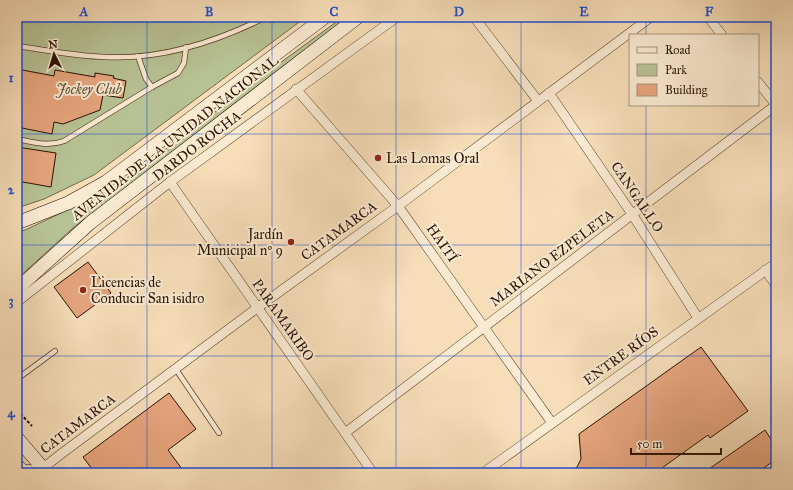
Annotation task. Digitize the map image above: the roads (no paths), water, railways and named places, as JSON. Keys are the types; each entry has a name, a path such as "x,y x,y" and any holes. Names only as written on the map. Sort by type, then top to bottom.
{"main road":[{"name":"AVENIDA DE LA UNIDAD NACIONAL","path":"17,223 68,203 106,182 325,17"},
{"name":"AVENIDA DE LA UNIDAD NACIONAL","path":"17,289 90,223 358,17"},
{"path":"17,438 44,472"}],"street":[{"name":"DARDO ROCHA","path":"17,302 170,182 397,17"},
{"path":"474,17 538,101"},
{"name":"CATAMARCA","path":"44,472 175,368 398,206 650,17"},
{"path":"708,17 721,34"},
{"path":"759,83 776,105"},
{"name":"HAITÍ","path":"296,89 398,206 552,424"},
{"name":"CANGALLO","path":"549,93 632,214 698,318"},
{"name":"MARIANO EZPELETA","path":"345,433 776,105"},
{"name":"PARAMARIBO","path":"170,182 373,473"},
{"name":"ENTRE RÍOS","path":"483,473 776,263"},
{"path":"765,270 776,285"}],"lane":[{"path":"17,46 105,57 138,56 163,53 210,41 266,17"},
{"path":"17,139 47,144 55,144 64,141 178,73 184,63 186,47"},
{"path":"138,56 146,79 152,88"},
{"path":"17,379 55,352"},
{"path":"175,368 219,433"},
{"path":"19,468 44,472"}],"place":[{"name":"Las Lomas Oral","path":"378,158"},
{"name":"Jardín Municipal nº 9","path":"291,242"},
{"name":"Licencias de Conducir San isidro","path":"83,290"}],"park label":[{"name":"Jockey Club","path":"89,89"}]}
